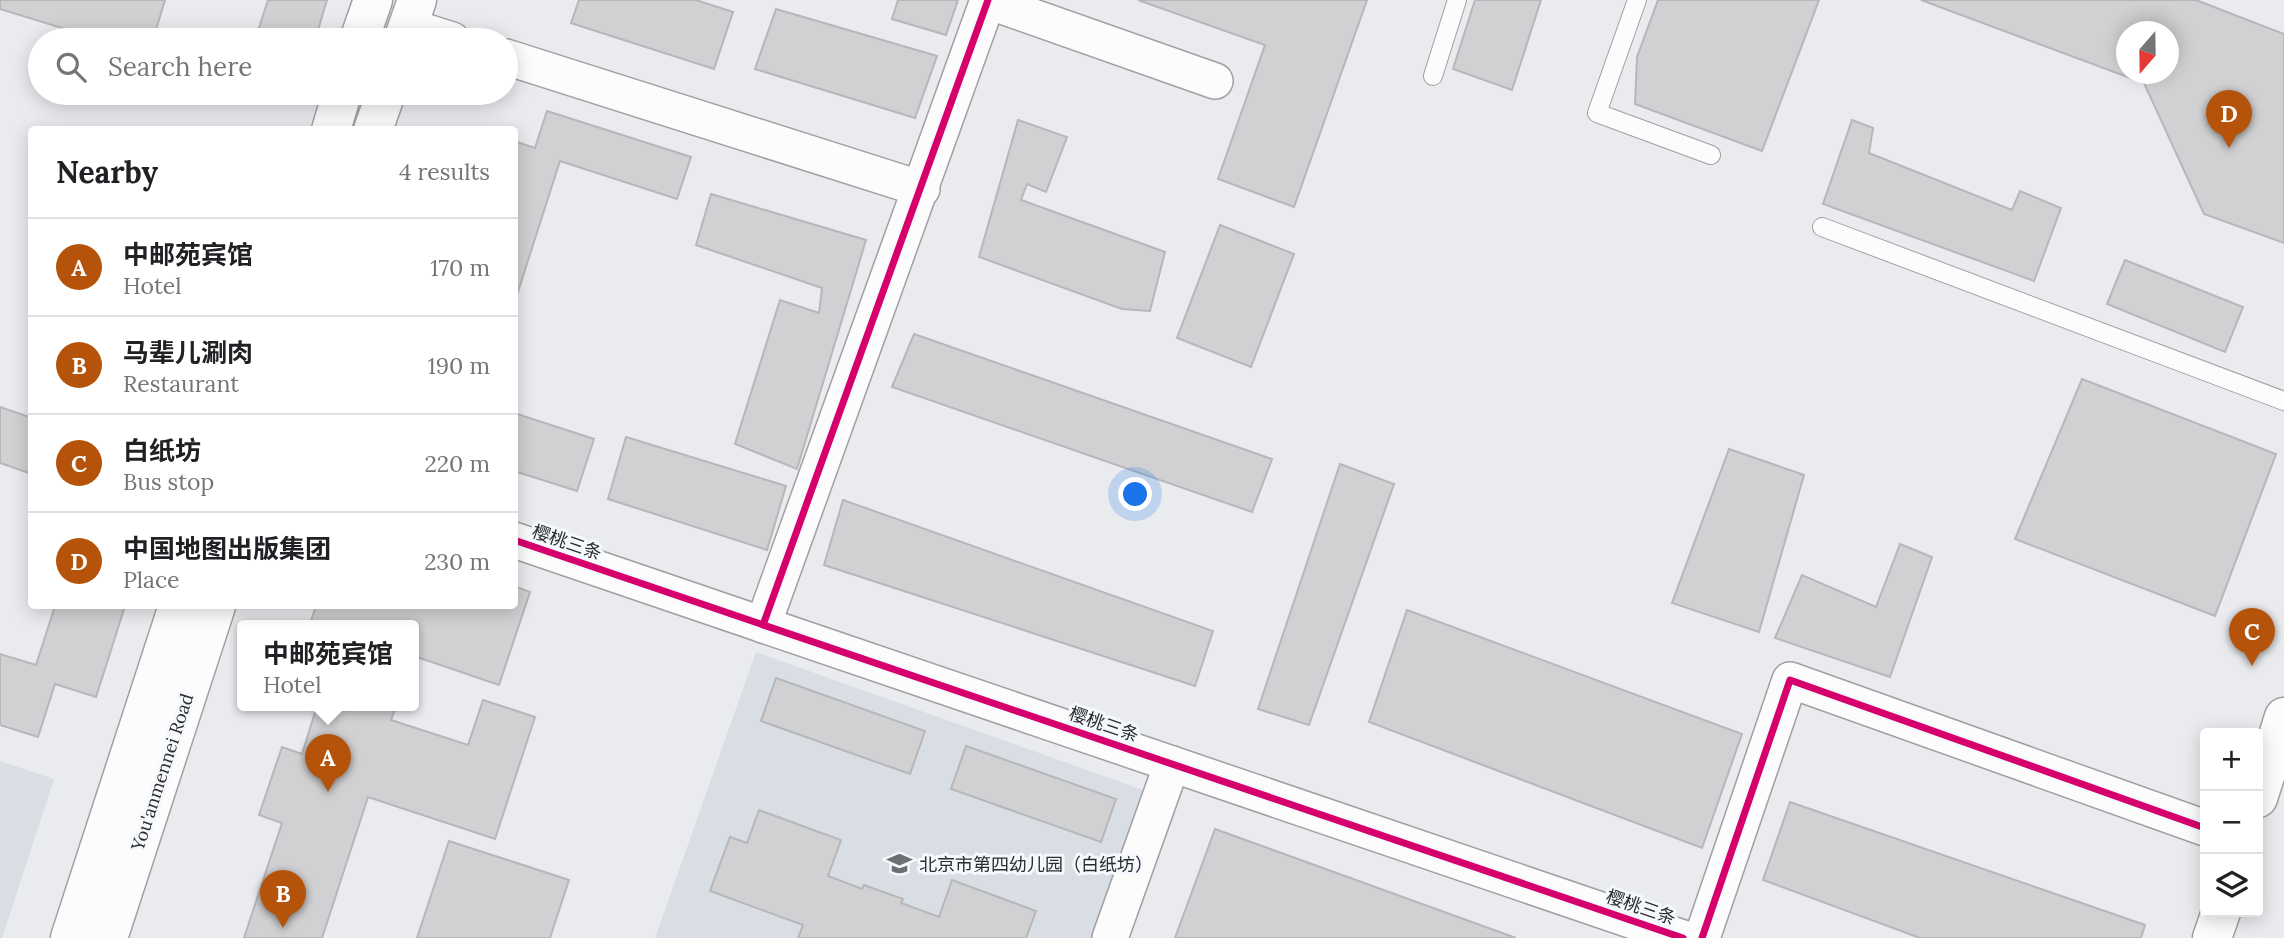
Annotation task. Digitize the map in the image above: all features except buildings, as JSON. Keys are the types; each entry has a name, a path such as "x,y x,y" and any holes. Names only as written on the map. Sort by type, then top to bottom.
{"main road":[{"path":"363,28 373,0"},
{"path":"332,126 338,105"},
{"path":"374,126 382,105"},
{"name":"You'anmennei Road","path":"70,938 177,609"},
{"name":"You'anmennei Road","path":"108,938 215,609"},
{"path":"2260,791 2284,717"},
{"path":"2212,938 2219,917"}],"street":[{"path":"763,625 988,1 1214,80"},
{"path":"518,61 922,189"},
{"name":"樱桃三条","path":"518,541 1683,938"},
{"path":"1702,938 1790,680 2200,826"},
{"path":"1110,938 1172,764"}],"lane":[{"path":"1433,76 1457,0"},
{"path":"1637,0 1597,113 1711,155"},
{"path":"1822,227 2284,401"}],"shaded area":[{"name":"北京市第四幼儿园（白纸坊）","path":"756,652 1143,790 1091,938 655,938"},
{"path":"0,761 54,779 2,938 0,938"}],"cycle path":[{"path":"763,625 988,0"},
{"path":"518,541 1683,938"},
{"path":"1702,938 1790,680 2200,826"}],"place":[{"name":"中国地图出版集团","path":"2229,148"},
{"name":"白纸坊","path":"2252,666"},
{"name":"中邮苑宾馆","path":"328,792"},
{"name":"北京市第四幼儿园（白纸坊）","path":"899,864"},
{"name":"马辈儿涮肉","path":"283,928"}]}
